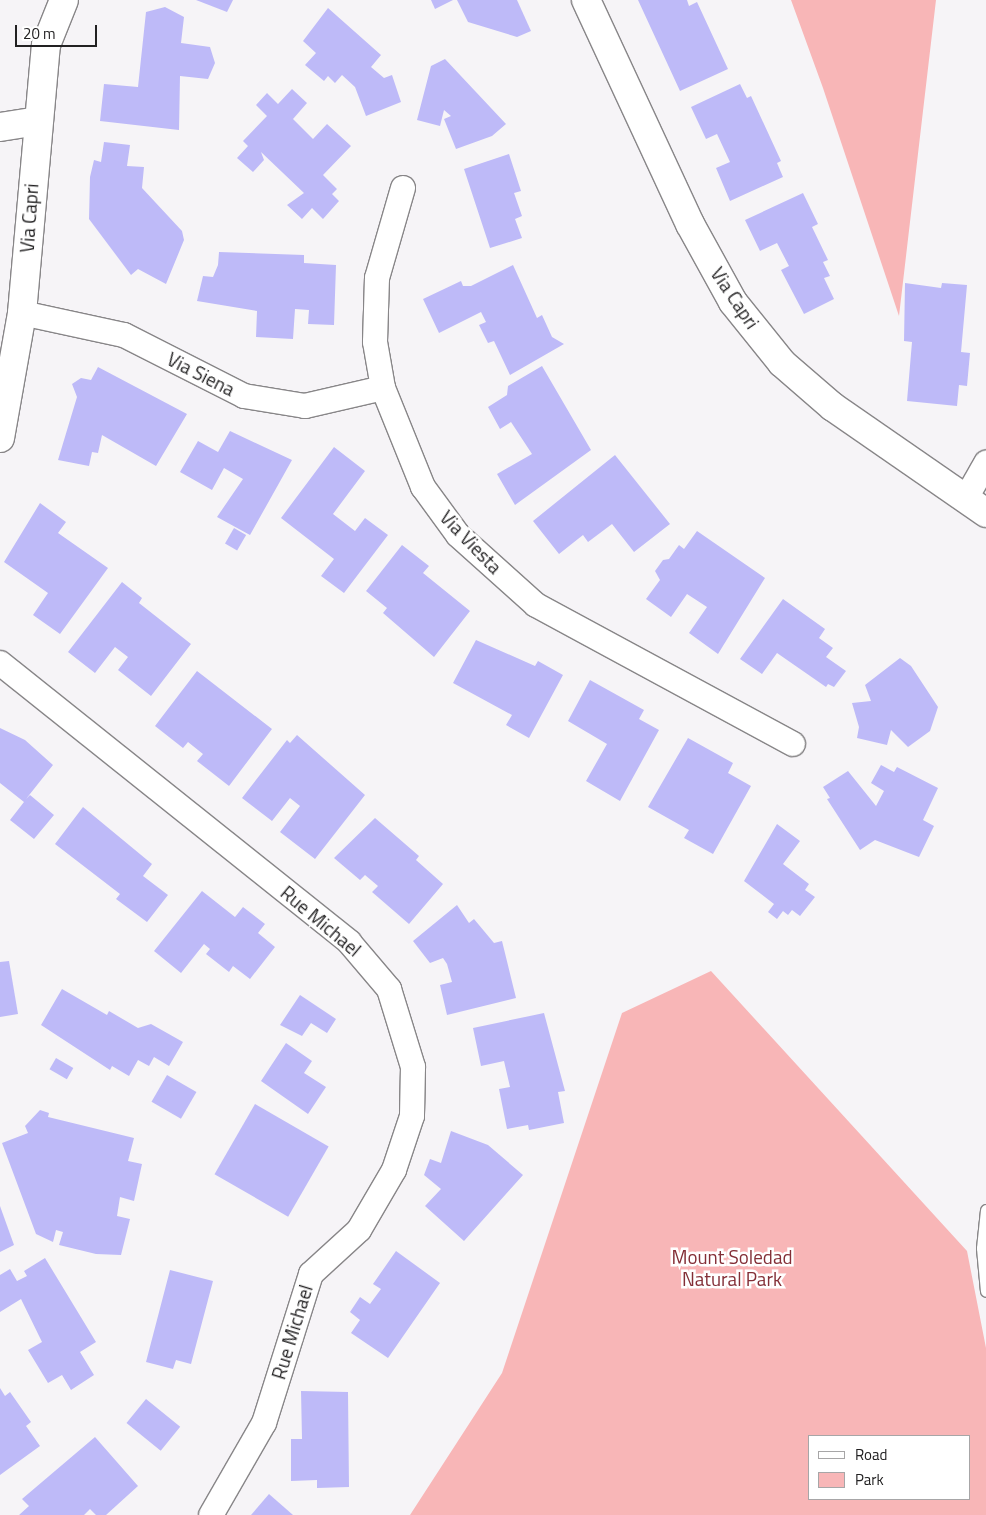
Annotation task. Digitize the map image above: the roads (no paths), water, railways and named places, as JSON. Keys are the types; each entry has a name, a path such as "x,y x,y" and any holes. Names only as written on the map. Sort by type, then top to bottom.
{"street":[{"name":"Via Capri","path":"0,438 22,313 37,121 46,45 64,0"},
{"name":"Via Capri","path":"586,0 690,224 733,302 782,364 833,407 976,506"},
{"path":"0,127 37,121"},
{"name":"Via Viesta","path":"403,188 377,278 375,342 383,388 422,487 458,535 536,606 793,744"},
{"name":"Via Siena","path":"22,313 124,335 244,396 305,406 383,388"},
{"path":"976,506 986,463"},
{"name":"Rue Michael","path":"0,663 349,942 390,989 413,1067 412,1116 394,1170 359,1230 311,1274 264,1423 211,1515"}],"lane":[{"path":"986,1210 982,1248 986,1291"}],"park label":[{"name":"Mount Soledad Natural Park","path":"732,1268"}]}
